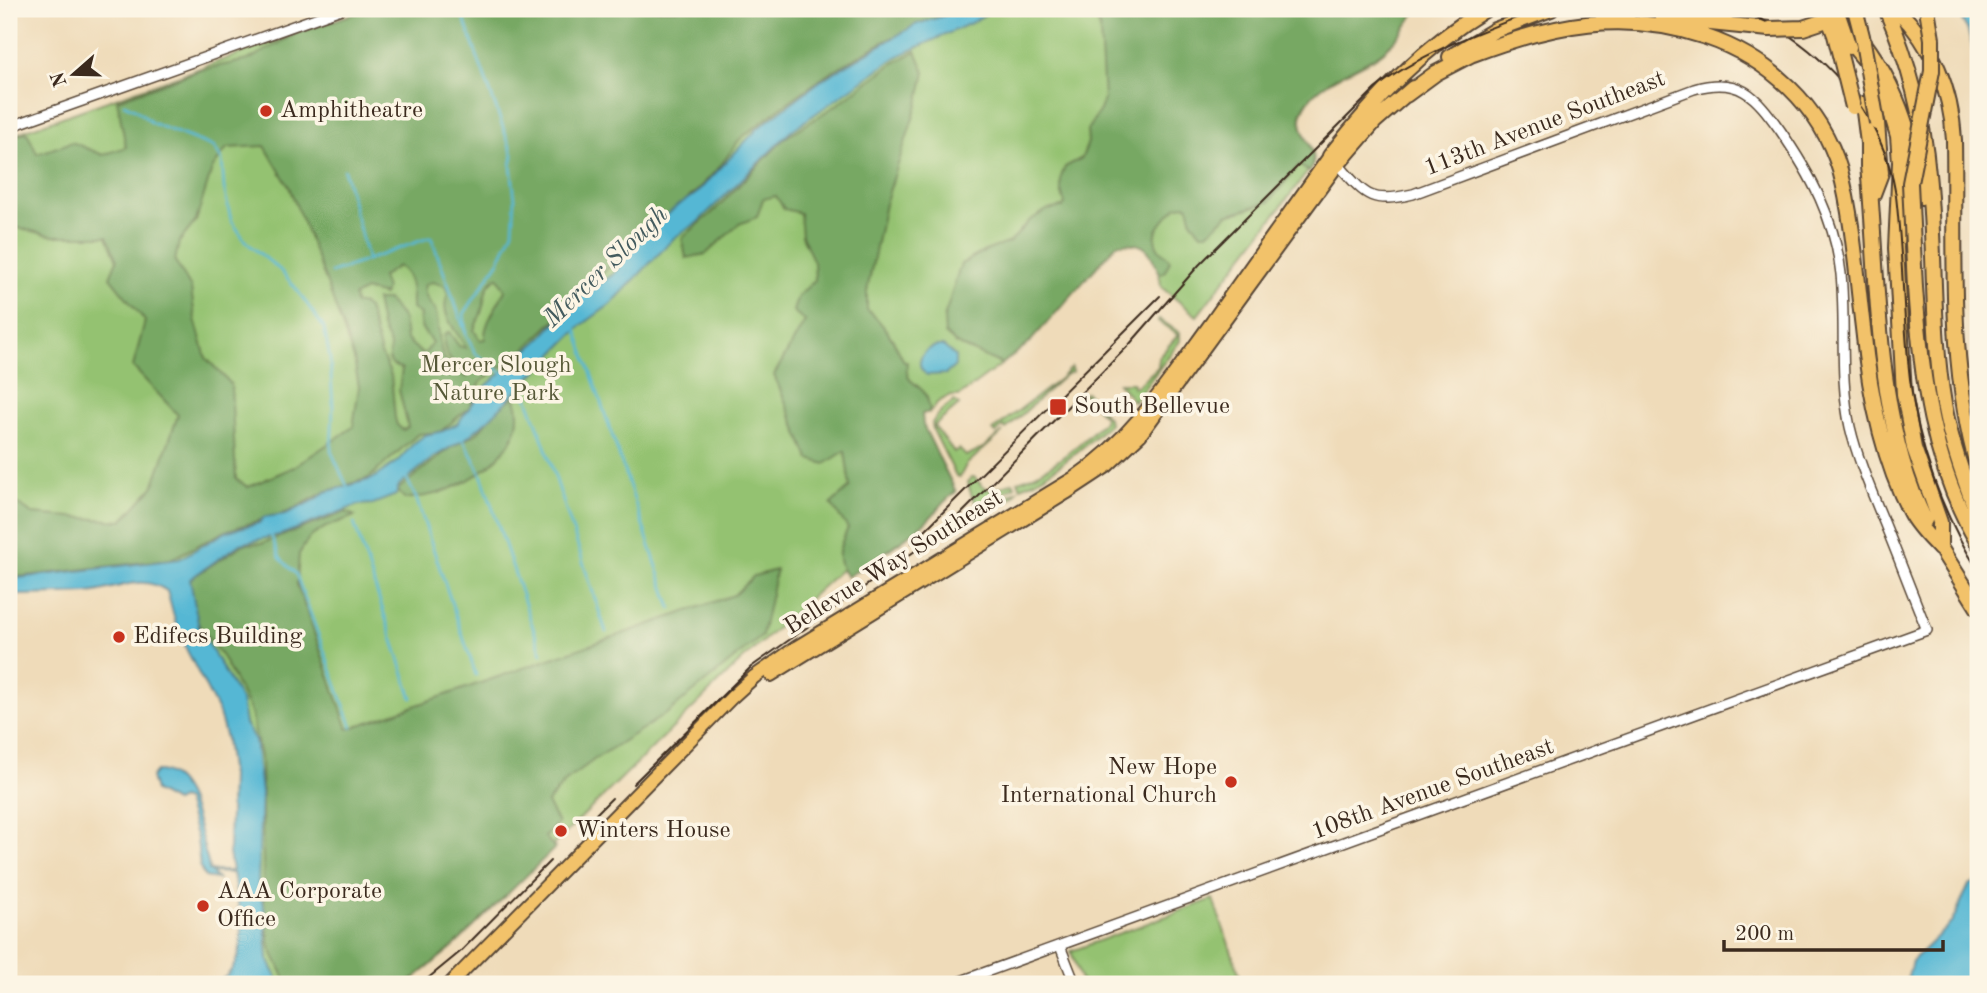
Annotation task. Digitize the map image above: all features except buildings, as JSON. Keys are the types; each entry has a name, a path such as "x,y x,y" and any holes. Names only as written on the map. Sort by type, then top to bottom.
{"highway":[{"path":"1334,160 1370,108 1421,57 1486,9"},
{"path":"1421,57 1463,27 1500,9"},
{"path":"1334,160 1446,60 1472,42 1507,25 1552,9"},
{"path":"1816,9 1837,27 1864,59 1887,100 1895,126 1900,162 1896,248 1904,394 1914,449 1940,522 1940,549"},
{"path":"1825,9 1868,143 1882,344 1894,424 1909,483 1920,512 1940,549 1978,608"},
{"path":"1835,9 1850,49 1858,105"},
{"path":"1835,9 1870,51 1891,85 1904,116 1915,154 1935,299"},
{"path":"1406,94 1436,73 1473,54 1539,26 1591,16 1633,15 1791,29 1814,26 1834,19 1850,9"},
{"path":"1855,9 1865,49 1877,123 1881,173 1871,200"},
{"path":"1886,9 1902,49 1919,107 1926,152 1944,403 1957,460 1978,516"},
{"path":"1897,9 1918,32 1936,62 1951,108 1954,140 1958,363 1963,407 1978,468"},
{"path":"1927,9 1932,39 1932,71 1910,183 1921,366 1933,428 1958,503 1978,543"},
{"path":"1473,54 1549,29 1608,21 1628,22 1681,30 1723,43 1766,67 1789,86 1812,113 1839,170 1859,286 1867,361 1881,431 1896,481 1912,515 1940,549"}],"main road":[{"name":"Bellevue Way Southeast","path":"450,984 741,688 797,647 1104,457 1207,336 1302,214 1334,160"},
{"name":"Bellevue Way Southeast","path":"462,984 747,694 803,654 1066,494 1117,458 1140,435 1207,336 1334,160"},
{"path":"966,554 985,530"}],"street":[{"path":"9,127 341,9"},
{"name":"113th Avenue Southeast","path":"1334,160 1360,188 1377,199 1391,199 1413,194 1694,89 1726,84 1749,93 1796,154 1823,200 1832,227 1841,275 1844,377 1851,429 1874,497 1927,630"},
{"name":"108th Avenue Southeast","path":"953,984 1927,630"},
{"path":"1060,946 1075,984"}],"green space":[{"name":"Mercer Slough Nature Park","path":"366,9 1417,9 1402,32 1383,52 1325,84 1307,102 1301,121 1313,152 1313,165 1197,316 1161,287 1151,254 1141,245 1131,242 1117,244 956,344 1002,364 959,396 949,396 938,402 930,412 926,395 909,380 892,337 924,494 740,662 431,965 407,984 263,984 235,720 171,560 9,581 9,136"},
{"path":"368,9 956,9 883,42 828,74 740,139 698,190 660,222 644,229 633,244 524,350 481,382 470,407 440,432 418,434 369,478 325,492 288,512 228,530 171,559 9,578 9,497 32,514 122,521 153,487 178,415 133,367 145,321 110,277 117,260 107,236 54,236 9,226 9,138 27,132 37,154 72,142 103,155 126,147 117,100 200,70 248,60 299,32","holes":["265,146 289,187 354,359 359,387 353,427 294,467 248,487 236,479 231,384 206,358 195,319 191,288 175,261 179,242 196,221 212,169 227,148","398,266 407,274 411,285 412,309 420,314 421,326 432,342 422,354 406,339 403,318 392,305 387,300 376,300 381,326 390,345 389,359 392,365 402,369 399,390 408,427 403,430 397,425 391,375 381,354 368,308 355,304 354,296 365,290 384,295 386,289 382,277","498,277 505,290 489,320 485,339 480,340 474,330 487,288","433,282 445,286 448,294 445,308 447,315 466,348 459,346 449,332 445,333 444,347 449,358 467,377 448,364 443,357 435,309 427,298 425,284"]},
{"path":"1095,9 1417,9 1401,33 1385,50 1322,87 1307,102 1301,121 1312,154 1313,162 1309,172 1299,165 1269,202 1227,215 1208,233 1201,233 1192,222 1188,205 1177,206 1164,220 1155,237 1159,249 1170,261 1165,271 1160,274 1146,248 1135,244 1117,244 1029,343 1002,364 956,344 945,334 944,318 961,264 1010,242 1029,221 1047,210 1063,207 1065,204 1061,177 1065,167 1082,158 1088,142 1087,130 1104,99 1100,32"},
{"path":"916,51 925,72 919,100 885,204 867,291 867,310 879,321 904,362 907,362 909,378 926,395 930,412 922,414 923,425 956,492 910,535 847,577 840,564 839,552 848,528 831,504 850,487 845,451 825,464 809,459 774,375 805,321 793,311 798,296 815,280 814,262 802,236 800,213 784,209 776,196 763,199 757,217 739,224 706,254 686,258 682,238 712,213 785,138 835,106 892,64"},
{"path":"1159,319 1180,333 1180,341 1134,402 1118,383 1133,383 1133,387 1136,387 1158,367 1159,357 1178,335 1158,321"},
{"path":"1071,367 1072,372 1065,375 1006,429 1003,426 996,433 993,430 1061,378"},
{"path":"1086,392 1108,418 1109,424 1056,468 1021,487 1018,481 1053,464 1104,421 1104,416 1083,394"},
{"path":"514,396 518,413 516,428 510,443 486,468 457,486 433,495 405,499 397,490 451,447 476,434 497,410"},
{"path":"954,401 959,405 934,426 954,452 959,449 966,456 983,448 1003,432 966,465 960,477 956,476 932,423 941,411"},
{"path":"971,477 992,491 1013,482 1015,486 1001,494 1003,498 1017,491 1014,496 987,514 972,496 968,482"},
{"path":"346,512 355,516 326,527 309,538 299,554 297,584 348,729 734,595 754,576 776,570 762,636 669,712 595,759 566,781 547,803 558,823 545,837 555,848 454,946 407,984 287,983 270,947 264,907 261,762 251,712 223,658 197,622 190,579 244,544 263,543"},
{"path":"1213,899 1243,984 1082,984 1071,951"}],"water":[{"name":"Mercer Slough","path":"958,9 994,9 971,23 896,57 791,131 698,222 674,238 611,304 582,325 491,417 468,437 434,457 399,485 396,495 373,504 358,505 283,534 240,544 190,579 199,628 241,700 245,724 255,740 261,793 258,885 264,907 268,959 279,982 216,984 228,974 240,949 240,918 233,873 211,872 217,879 205,877 200,867 197,839 186,801 181,799 175,802 155,791 151,777 156,771 167,773 176,779 194,812 209,871 232,871 229,853 231,776 219,713 179,635 167,591 147,583 137,583 87,593 9,595 9,579 179,559 228,531 259,523 264,517 286,514 317,499 325,492 372,479 398,461 425,435 457,424 486,386 540,339 577,299 615,273 624,257 678,205 696,194 758,128 823,79 917,24"},
{"path":"1956,9 1978,9 1978,61 1967,29"},
{"path":"936,346 943,346 955,356 955,366 946,374 927,375 921,367 921,358"},
{"path":"1978,881 1978,984 1906,984 1912,961 1952,922 1969,885"}],"waterway":[{"path":"461,11 513,155 513,231 499,261 464,314 466,334 475,353 504,374"},
{"path":"124,104 152,123 214,147 222,160 224,188 231,220 246,242 280,270 295,287 324,328 330,359 333,407 331,451 347,486"},
{"path":"344,170 368,261"},
{"path":"331,273 431,237 465,331"},
{"path":"576,329 671,608"},
{"path":"522,383 606,632"},
{"path":"462,437 480,471 542,654"},
{"path":"406,477 416,498 476,675"},
{"path":"354,523 412,698"},
{"path":"271,535 280,558 296,574 352,727"}],"tram line":[{"path":"633,784 751,667 915,551 961,514 1128,346 1199,265 1375,89 1432,53 1540,9"},
{"path":"1739,9 1768,23 1820,60 1842,82 1877,135 1889,165 1896,196 1910,379 1919,429 1953,526 1978,570"},
{"path":"912,543 1160,296"},
{"path":"590,820 612,798"},
{"path":"421,984 460,952 550,861"}],"place":[{"name":"Amphitheatre","path":"266,111"},
{"name":"South Bellevue","path":"1058,407"},
{"name":"Edifecs Building","path":"119,637"},
{"name":"New Hope International Church","path":"1231,782"},
{"name":"Winters House","path":"561,831"},
{"name":"AAA Corporate Office","path":"203,906"}]}
